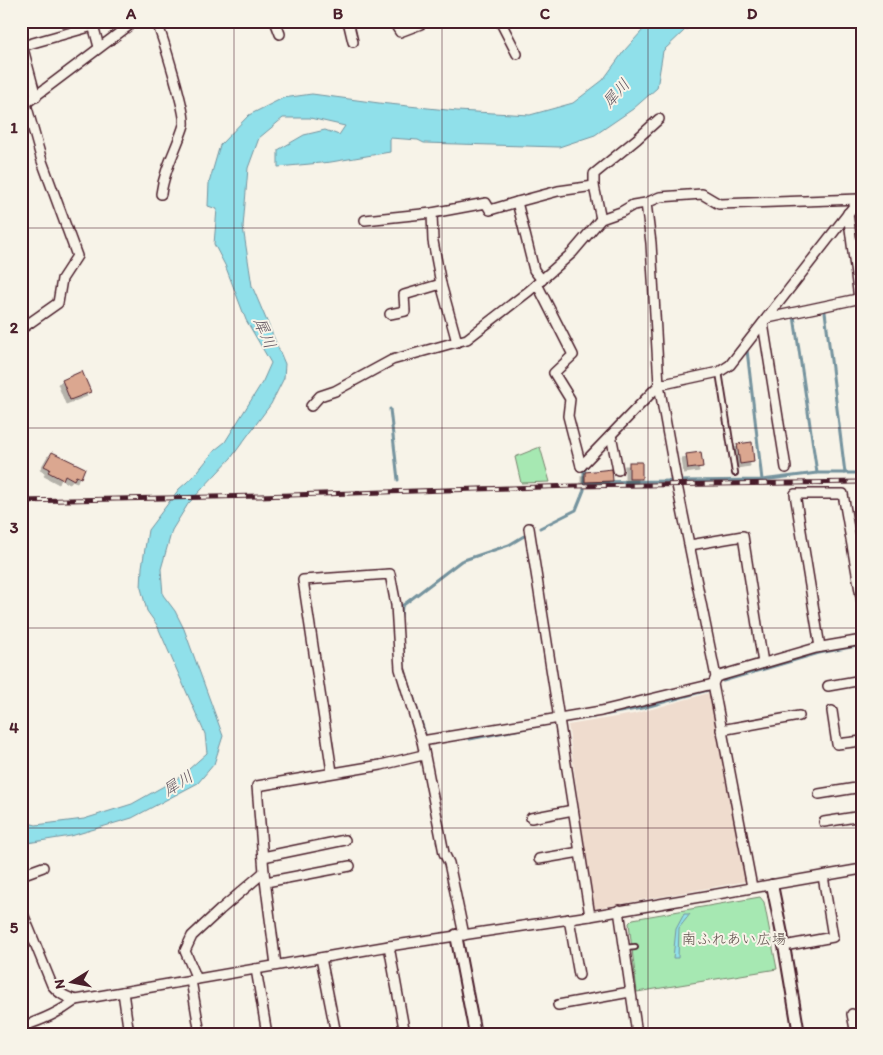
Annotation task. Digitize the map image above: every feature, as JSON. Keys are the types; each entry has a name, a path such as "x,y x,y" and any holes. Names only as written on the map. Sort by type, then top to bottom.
{"street":[{"path":"21,329 58,303 62,279 77,256 23,105 135,21"},
{"path":"156,21 163,37 185,122 163,177 160,194"},
{"path":"275,21 280,34"},
{"path":"348,21 353,42"},
{"path":"393,21 400,32 421,24 422,21"},
{"path":"500,21 517,54"},
{"path":"36,97 22,44 93,24 99,47"},
{"path":"602,218 594,186 594,174 638,140 659,119"},
{"path":"365,220 432,213 486,203 490,210 558,190 594,186"},
{"path":"311,406 320,396 392,360 467,339 540,282 572,253 602,218 621,212 633,205 660,197 702,194 718,204 860,197"},
{"path":"517,202 534,270 573,355 554,373 570,400 568,416 581,466 659,385 720,372 730,365 860,197"},
{"path":"646,202 651,243 659,385 752,887"},
{"path":"432,213 433,241 441,284 457,342"},
{"path":"766,320 860,299 848,213"},
{"path":"390,314 405,311 404,295 441,284"},
{"path":"766,320 786,468"},
{"path":"611,435 618,470"},
{"path":"820,647 795,494 843,494 862,602"},
{"path":"529,528 590,916"},
{"path":"690,545 743,536 763,663"},
{"path":"332,772 303,580 390,574 396,605 400,669 422,740 460,935 475,1034"},
{"path":"422,740 560,718 655,699 714,681 763,663 820,647 862,640"},
{"path":"828,686 862,680"},
{"path":"832,711 837,744 862,741"},
{"path":"722,730 799,716"},
{"path":"276,965 264,872 257,786 381,765 424,755"},
{"path":"819,794 862,787"},
{"path":"531,818 574,810"},
{"path":"824,822 862,816"},
{"path":"263,857 345,840"},
{"path":"538,859 580,852"},
{"path":"266,882 350,866"},
{"path":"21,874 43,867"},
{"path":"21,1027 59,1012 76,1000 389,946 590,916 752,887 862,870"},
{"path":"200,1034 194,980 185,951 192,936 264,872"},
{"path":"784,946 833,937 823,876"},
{"path":"772,885 799,1034"},
{"path":"21,909 52,985 66,997 76,1000"},
{"path":"619,910 637,1034"},
{"path":"569,919 579,975"},
{"path":"389,946 405,1034"},
{"path":"321,958 336,1034"},
{"path":"256,969 268,1034"},
{"path":"123,992 129,1034"},
{"path":"558,1005 630,992"},
{"path":"852,1014 856,1034"}],"lane":[{"path":"720,372 735,473"},
{"path":"624,948 635,947"}],"shaded area":[{"path":"712,692 747,881 593,909 568,725 634,714"}],"green space":[{"path":"540,447 550,482 521,483 515,457"},
{"name":"南ふれあい広場","path":"760,897 764,902 777,969 637,992 629,923 633,919"}],"water":[{"name":"犀川","path":"651,21 704,21 685,30 663,51 657,88 633,109 595,135 559,147 424,143 418,140 390,138 390,152 331,162 278,167 278,150 304,135 325,130 339,135 345,126 310,118 283,118 259,138 248,168 243,227 252,286 285,364 284,378 271,404 231,458 188,504 172,530 161,569 163,595 175,611 184,629 223,736 214,764 198,783 132,818 71,836 21,844 21,821 36,825 84,819 132,804 180,777 207,753 205,734 157,625 147,611 141,588 142,567 148,530 179,489 194,476 215,450 225,442 263,381 271,363 246,320 225,265 214,244 217,209 208,206 209,183 220,145 249,115 283,98 312,94 457,111 530,115 573,103 603,80 624,51"},
{"path":"684,914 690,914 679,928 678,958 673,958 676,929"}],"building":[{"path":"82,371 91,392 70,400 62,380"},
{"path":"752,442 754,462 740,464 737,444"},
{"path":"52,452 85,468 81,478 76,476 74,480 65,475 63,480 48,472 50,469 44,466"},
{"path":"701,452 703,467 688,469 686,454"},
{"path":"629,462 642,462 642,479 629,479"},
{"path":"612,469 613,481 585,482 585,472"}],"waterway":[{"path":"825,312 845,473"},
{"path":"794,316 817,473"},
{"path":"747,350 762,480"},
{"path":"390,409 398,480"},
{"path":"540,528 576,510 584,490 584,471 588,465"},
{"path":"682,481 762,480 817,473 862,473"},
{"path":"584,482 674,481"},
{"path":"401,617 402,606 461,561 509,545 524,536"},
{"path":"723,681 819,653 862,645"},
{"path":"403,648 404,668 425,734"},
{"path":"603,715 642,708 708,690"},
{"path":"580,719 594,717"},
{"path":"470,739 547,724"}],"railway":[{"path":"21,501 574,486 862,482"}]}
